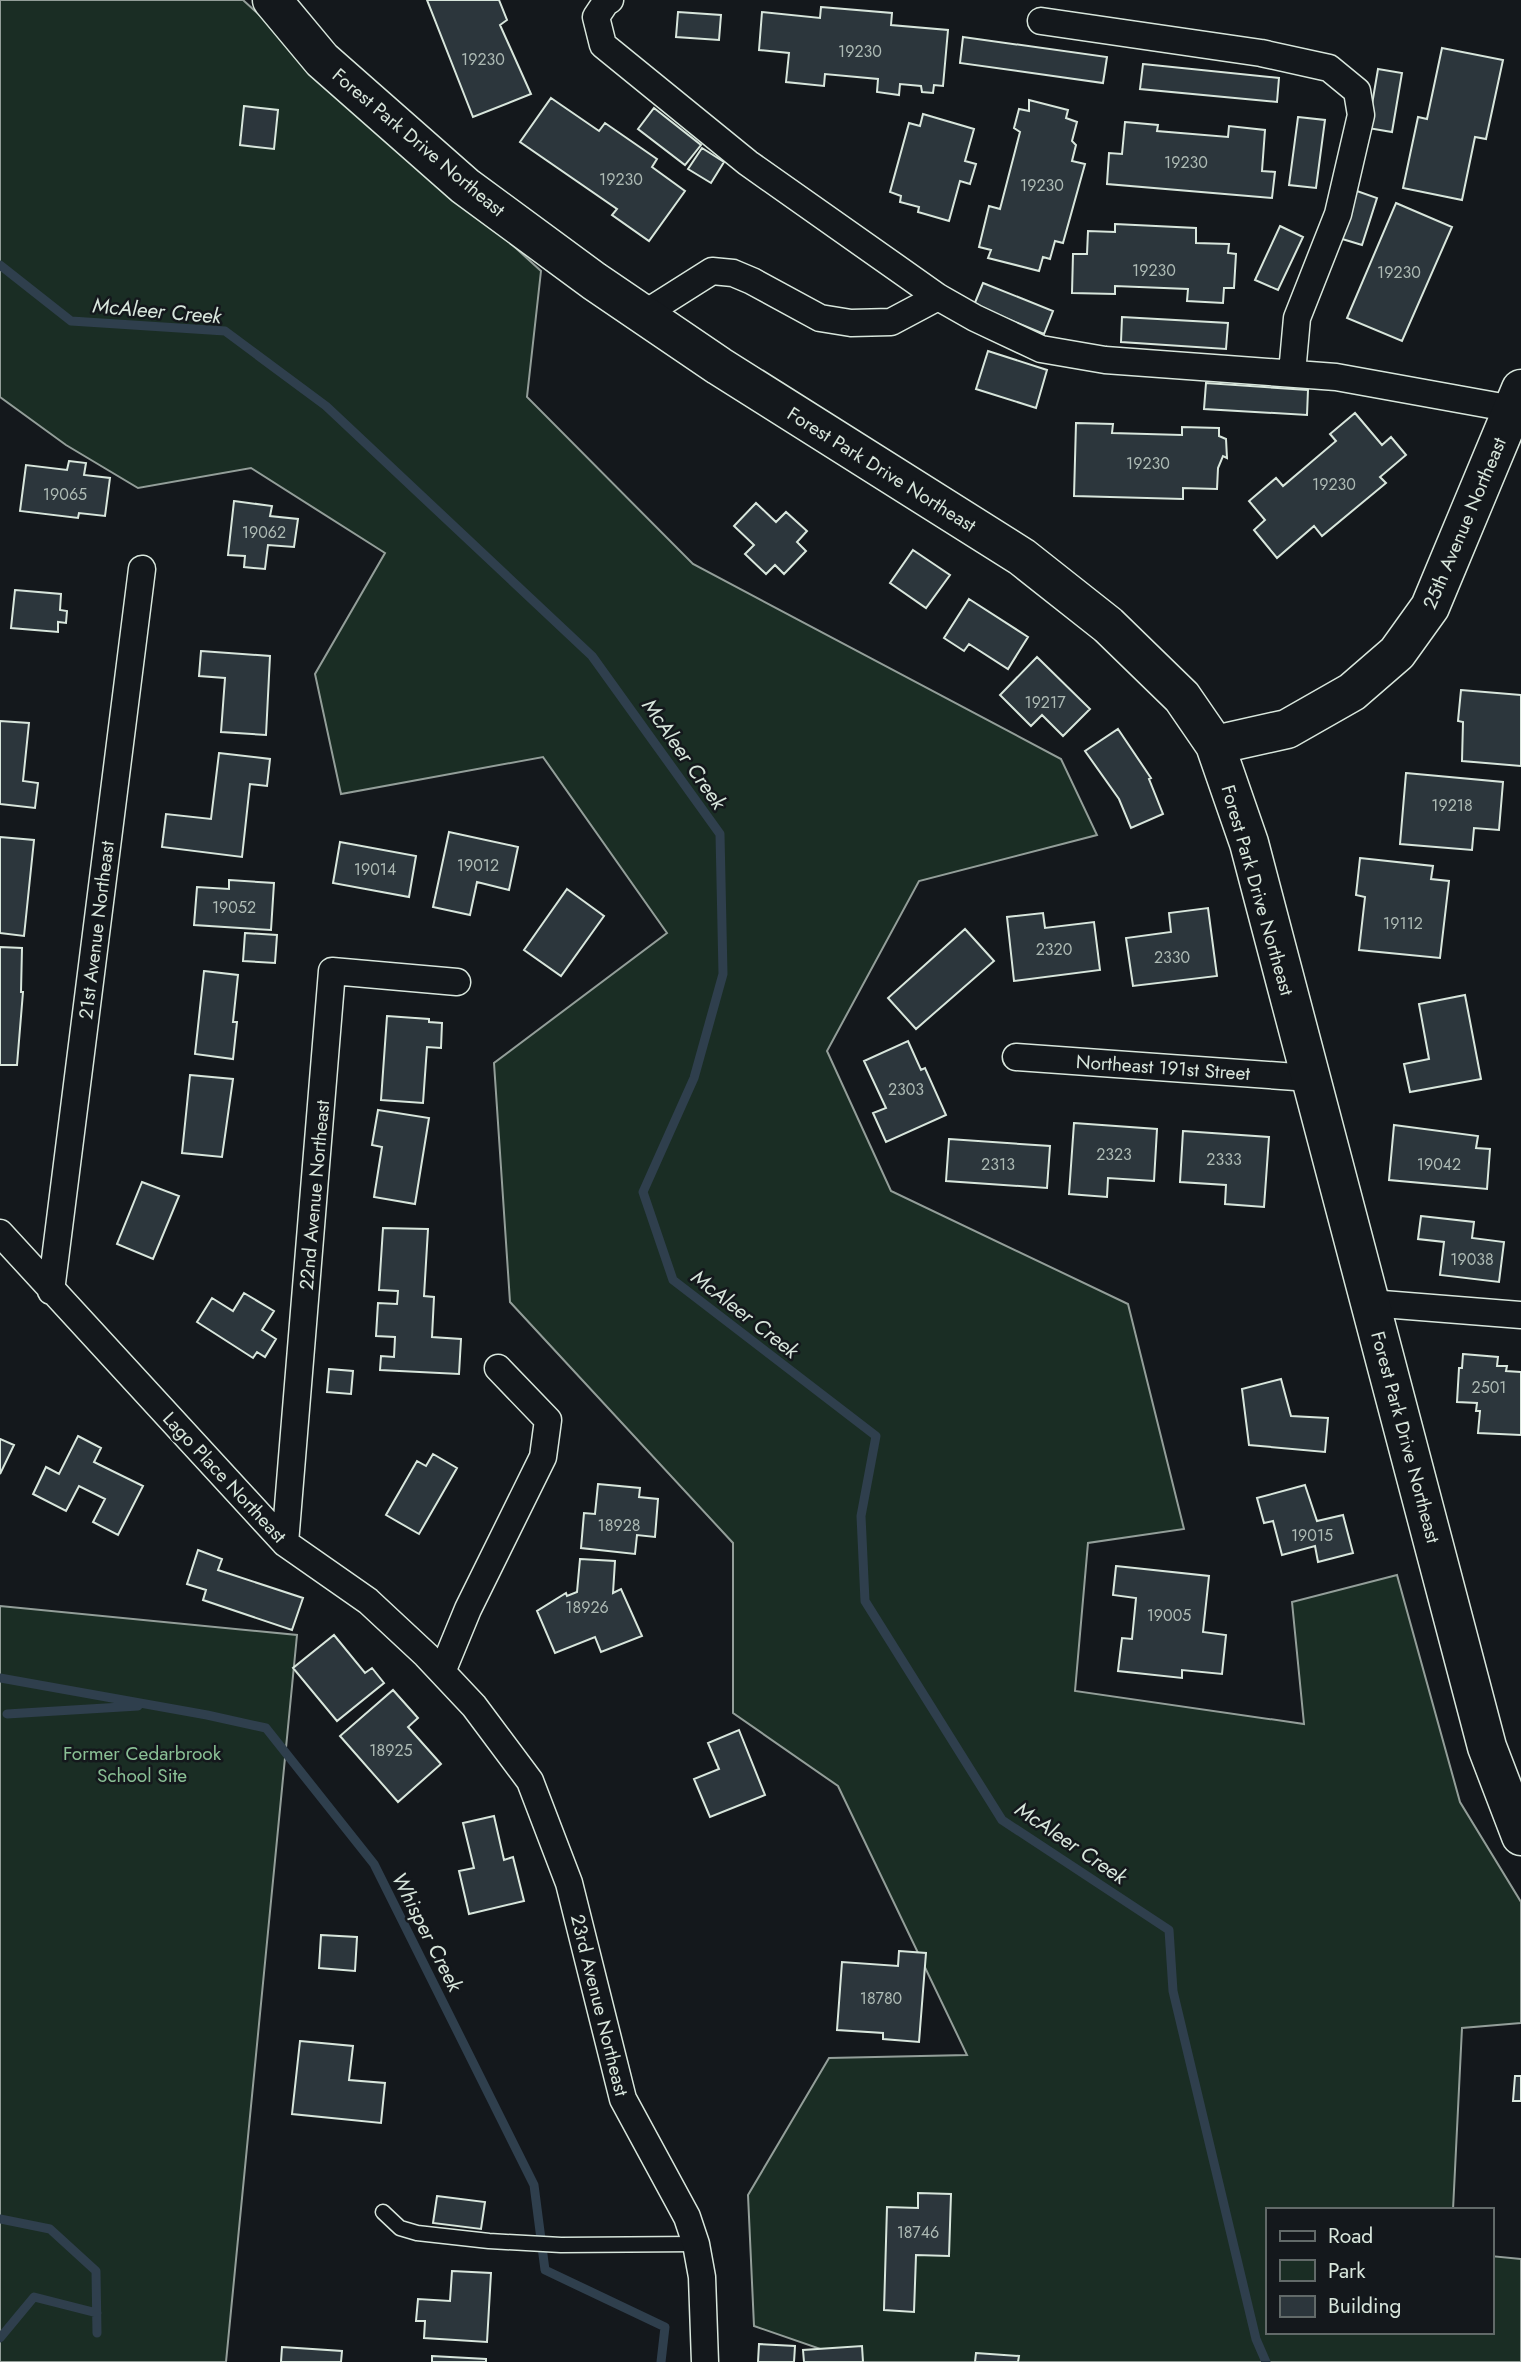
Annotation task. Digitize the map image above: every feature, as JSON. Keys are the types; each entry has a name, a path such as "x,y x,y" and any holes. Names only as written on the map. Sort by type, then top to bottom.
{"street":[{"name":"Forest Park Drive Northeast","path":"272,0 322,60 465,186 719,366 1022,557 1108,625 1182,697 1215,745 1249,842 1487,1747 1521,1836"},
{"path":"610,0 596,17 603,45 748,163 938,297 1041,349 1105,360 1336,377 1517,399"},
{"path":"1041,21 1261,53 1329,68 1357,91 1361,115 1338,214 1297,318 1292,373"},
{"path":"644,314 712,271 733,273 820,317 851,323 891,322 938,297"},
{"name":"25th Avenue Northeast","path":"1215,745 1287,729 1352,692 1397,653 1430,607 1517,399"},
{"name":"21st Avenue Northeast","path":"51,1291 142,569"},
{"name":"22nd Avenue Northeast","path":"285,1543 332,971 457,982"},
{"name":"Northeast 191st Street","path":"1016,1056 1310,1078"},
{"name":"Lago Place Northeast","path":"0,1233 285,1543 368,1601 474,1706 530,1781 569,1882"},
{"path":"1370,1303 1521,1315"},
{"path":"442,1672 468,1609 543,1457 548,1420 498,1368"},
{"name":"23rd Avenue Northeast","path":"569,1882 623,2099 687,2217 696,2244 702,2277 705,2362"}],"lane":[{"path":"383,2212 400,2228 417,2233 489,2241 561,2245 696,2244"}],"green space":[{"path":"0,0 243,0 541,271 527,397 693,564 1061,759 1097,835 919,881 827,1051 891,1191 1128,1304 1184,1529 1088,1543 1075,1691 1304,1724 1292,1602 1397,1575 1460,1802 1521,1902 1521,2023 1462,2028 1453,2208 1266,2208 1266,2334 1493,2334 1493,2256 1521,2259 1521,2362 858,2362 754,2326 748,2195 829,2058 967,2055 838,1786 733,1713 733,1543 510,1302 494,1063 667,933 543,757 341,794 315,674 385,553 251,468 138,488 66,445 0,397"},
{"name":"Former Cedarbrook School Site","path":"0,1606 297,1635 226,2362 0,2362"}],"building":[{"path":"427,0 499,0 507,20 500,25 531,94 473,117"},
{"path":"821,7 892,13 891,25 948,30 943,86 934,85 933,93 922,92 921,86 900,84 899,95 877,92 878,79 825,74 824,86 786,82 789,53 759,50 762,12 820,18"},
{"path":"678,12 721,15 719,40 676,37"},
{"path":"963,37 1107,57 1103,83 960,63"},
{"path":"1442,48 1503,60 1486,139 1475,137 1462,200 1403,188 1418,117 1427,119"},
{"path":"1143,64 1279,78 1277,102 1140,89"},
{"path":"1378,69 1402,73 1392,132 1368,128"},
{"path":"551,98 599,131 605,123 657,159 652,167 685,191 649,241 612,215 617,209 520,142"},
{"path":"1029,100 1068,110 1066,118 1077,122 1072,141 1076,145 1072,161 1085,164 1063,243 1055,241 1050,259 1043,257 1039,271 988,258 991,250 979,247 989,206 1000,209 1020,132 1014,128 1019,109 1029,111"},
{"path":"244,106 278,110 274,149 240,145"},
{"path":"654,108 701,145 685,165 638,129"},
{"path":"923,114 974,129 965,161 976,164 970,184 960,181 949,221 918,212 919,207 900,202 901,196 890,192 909,123 920,126"},
{"path":"1298,117 1325,120 1316,188 1289,185"},
{"path":"1125,122 1158,125 1157,131 1228,137 1229,126 1265,130 1262,171 1275,172 1272,198 1107,184 1109,153 1122,154"},
{"path":"702,148 724,162 711,183 688,169"},
{"path":"1354,190 1377,198 1362,245 1339,238"},
{"path":"1396,203 1452,227 1402,341 1347,318"},
{"path":"1115,224 1196,228 1196,243 1229,244 1228,253 1236,254 1234,288 1224,288 1223,303 1187,301 1188,289 1115,286 1115,294 1072,293 1073,254 1087,254 1088,231 1115,232"},
{"path":"1280,226 1303,237 1278,290 1255,280"},
{"path":"983,283 1053,311 1044,334 974,305"},
{"path":"1122,317 1228,323 1226,349 1121,342"},
{"path":"988,351 1047,370 1036,408 976,389"},
{"path":"1206,383 1308,390 1307,415 1204,409"},
{"path":"1355,413 1382,445 1391,437 1406,455 1380,477 1386,483 1322,536 1314,526 1277,558 1254,530 1265,520 1249,501 1276,478 1283,486 1336,441 1330,434"},
{"path":"1076,423 1113,424 1112,433 1182,435 1182,427 1219,428 1219,436 1226,439 1227,458 1223,456 1218,468 1217,489 1183,488 1183,499 1074,496"},
{"path":"69,461 86,463 84,475 110,478 105,516 79,513 78,518 20,511 26,465 67,470"},
{"path":"234,501 272,506 270,516 298,519 294,547 268,545 265,569 244,567 245,556 228,555"},
{"path":"756,503 776,522 786,512 807,531 797,542 806,551 784,574 775,565 766,574 745,554 754,545 734,526"},
{"path":"913,550 950,575 926,608 890,583"},
{"path":"15,590 61,594 60,610 67,611 66,623 58,622 58,632 11,628"},
{"path":"969,599 1028,637 1008,669 969,644 964,651 944,638"},
{"path":"201,651 270,656 266,735 221,732 225,678 199,676"},
{"path":"1037,657 1090,709 1063,736 1042,715 1031,726 1000,695"},
{"path":"1461,690 1521,695 1521,766 1462,761 1463,722 1458,721"},
{"path":"0,721 29,723 23,781 38,783 35,808 0,804"},
{"path":"1118,729 1151,778 1149,779 1163,814 1131,828 1119,799 1085,751"},
{"path":"219,753 270,759 267,786 250,784 242,857 162,847 166,814 211,819"},
{"path":"1406,773 1503,782 1499,830 1474,828 1472,850 1400,844"},
{"path":"449,832 518,847 509,890 477,882 470,915 433,907"},
{"path":"0,837 34,840 24,936 0,933"},
{"path":"340,842 416,856 409,897 333,883"},
{"path":"1360,858 1433,866 1431,879 1449,881 1440,958 1359,950 1365,897 1356,895"},
{"path":"229,880 274,883 271,930 194,925 197,887 229,889"},
{"path":"567,889 604,916 561,976 524,950"},
{"path":"1208,908 1217,976 1133,986 1126,938 1171,932 1169,913"},
{"path":"1043,913 1045,928 1094,922 1100,970 1014,981 1007,917"},
{"path":"965,929 994,961 916,1029 888,998"},
{"path":"245,933 277,935 275,963 243,961"},
{"path":"0,947 22,948 23,992 17,1065 0,1065"},
{"path":"204,971 238,975 233,1022 237,1022 233,1059 195,1054"},
{"path":"1465,995 1481,1079 1410,1092 1404,1064 1429,1059 1419,1004"},
{"path":"387,1016 429,1019 429,1022 442,1023 441,1048 427,1047 423,1103 381,1100"},
{"path":"908,1041 921,1070 925,1068 946,1115 886,1142 873,1113 886,1108 864,1061"},
{"path":"190,1075 233,1079 222,1157 182,1153"},
{"path":"378,1110 429,1118 415,1204 374,1197 382,1147 372,1145"},
{"path":"1074,1123 1157,1129 1154,1181 1108,1178 1107,1197 1069,1194"},
{"path":"1394,1125 1478,1136 1476,1148 1490,1149 1487,1189 1389,1180"},
{"path":"1183,1131 1269,1137 1264,1207 1225,1204 1226,1185 1180,1182"},
{"path":"949,1139 1050,1146 1047,1188 946,1181"},
{"path":"142,1182 179,1196 153,1259 117,1244"},
{"path":"1421,1216 1474,1222 1472,1238 1504,1242 1499,1282 1440,1275 1444,1242 1418,1239"},
{"path":"383,1228 428,1229 424,1296 434,1297 432,1337 461,1339 459,1374 380,1370 381,1356 394,1357 395,1337 376,1336 378,1303 397,1304 398,1291 379,1290"},
{"path":"244,1293 274,1311 262,1330 276,1339 265,1357 257,1352 253,1358 197,1322 212,1298 233,1311"},
{"path":"1463,1354 1498,1357 1497,1366 1507,1366 1506,1371 1521,1372 1521,1435 1478,1433 1480,1411 1476,1411 1477,1403 1457,1402 1459,1368 1462,1368"},
{"path":"329,1369 353,1371 351,1394 327,1392"},
{"path":"1281,1379 1291,1416 1328,1418 1325,1452 1249,1445 1242,1389"},
{"path":"78,1436 101,1448 94,1462 143,1486 118,1535 93,1522 105,1499 79,1486 66,1511 33,1494 46,1467 59,1474"},
{"path":"0,1439 14,1445 0,1474"},
{"path":"433,1454 457,1468 419,1534 386,1515 417,1461 426,1466"},
{"path":"598,1484 640,1488 639,1497 658,1499 655,1537 637,1535 635,1554 581,1548 584,1513 595,1514"},
{"path":"1305,1485 1317,1521 1343,1515 1353,1553 1318,1562 1315,1546 1282,1555 1273,1521 1264,1523 1257,1498"},
{"path":"198,1550 222,1559 218,1570 303,1598 292,1630 203,1600 206,1590 187,1584"},
{"path":"580,1559 615,1561 613,1593 621,1589 642,1636 601,1652 595,1637 555,1653 537,1611 566,1593 567,1596 577,1592"},
{"path":"1116,1566 1209,1576 1203,1632 1226,1635 1222,1674 1182,1670 1182,1678 1118,1671 1122,1638 1132,1639 1136,1598 1113,1595"},
{"path":"334,1635 365,1673 372,1668 384,1683 337,1721 293,1668"},
{"path":"393,1690 418,1718 408,1727 441,1764 398,1802 340,1736"},
{"path":"739,1730 765,1795 710,1817 694,1779 719,1769 708,1743"},
{"path":"494,1816 504,1860 513,1857 524,1901 469,1914 459,1871 474,1868 463,1823"},
{"path":"321,1935 357,1937 355,1971 319,1968"},
{"path":"899,1951 926,1953 919,2042 883,2039 883,2033 837,2030 842,1962 898,1966"},
{"path":"300,2041 353,2046 349,2080 385,2083 381,2123 292,2114"},
{"path":"1515,2076 1521,2076 1521,2101 1513,2101"},
{"path":"918,2193 951,2194 949,2256 916,2255 914,2312 884,2310 887,2207 918,2208"},
{"path":"437,2196 485,2202 481,2229 433,2223"},
{"path":"452,2271 491,2273 487,2342 424,2338 425,2321 416,2321 418,2299 450,2301"},
{"path":"759,2344 795,2346 794,2362 758,2362"},
{"path":"862,2346 863,2362 804,2362 803,2350"},
{"path":"282,2347 342,2351 341,2362 281,2362"},
{"path":"976,2353 1019,2356 1018,2362 975,2362"},
{"path":"432,2356 486,2359 486,2362 432,2362"}],"waterway":[{"name":"McAleer Creek","path":"0,265 71,321 225,331 326,406 592,656 720,834 723,974 694,1078 643,1192 673,1280 876,1436 861,1516 865,1601 1002,1820 1169,1930 1173,1991 1256,2339 1266,2362"},
{"name":"Whisper Creek","path":"0,1678 266,1728 374,1864 534,2185 545,2270 665,2327 661,2362"},
{"path":"7,1714 138,1706"},
{"path":"0,2219 50,2229 96,2271 97,2333"},
{"path":"0,2338 34,2297 97,2313"}]}
